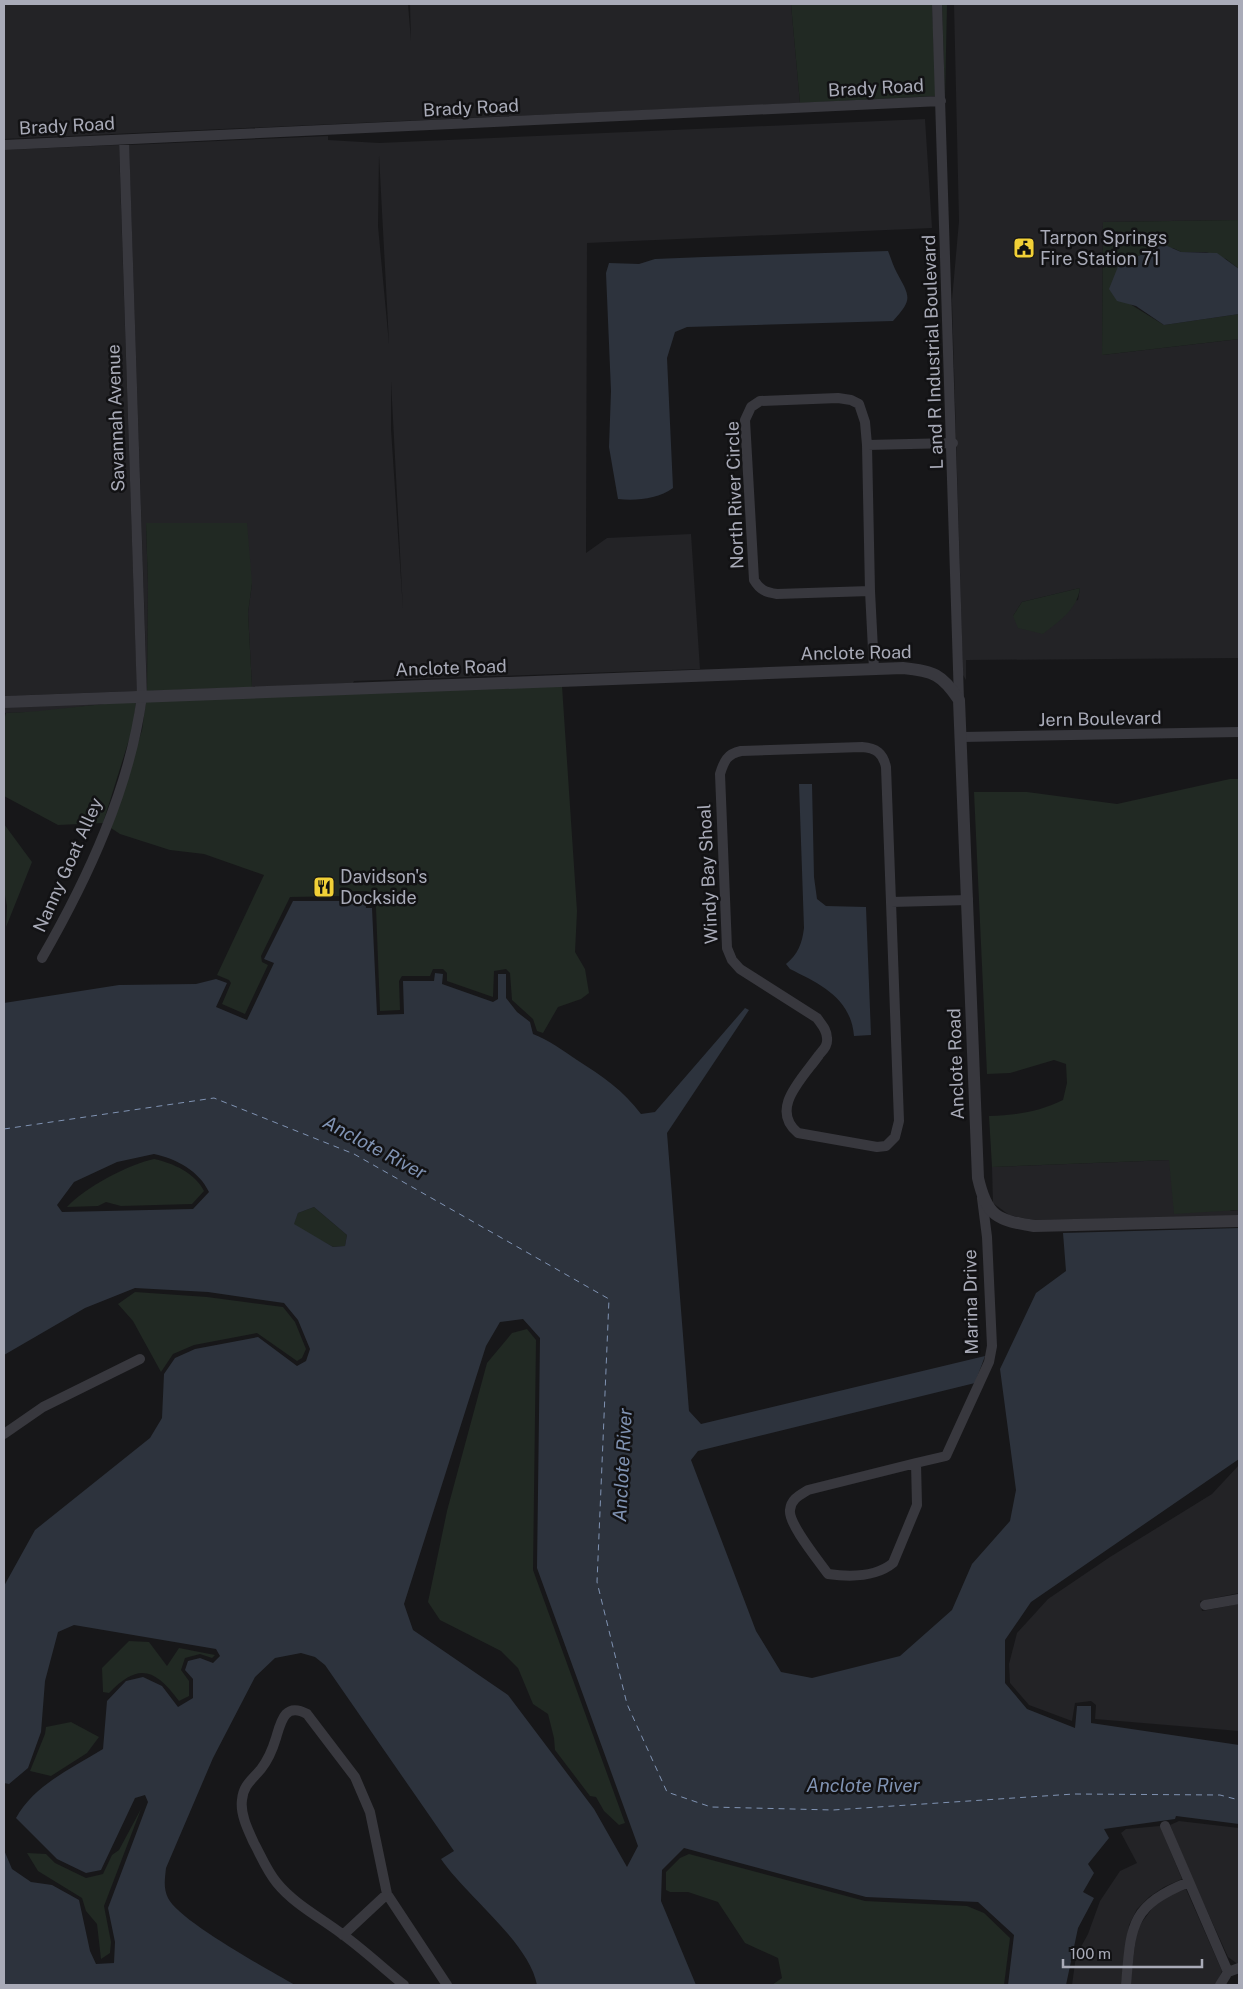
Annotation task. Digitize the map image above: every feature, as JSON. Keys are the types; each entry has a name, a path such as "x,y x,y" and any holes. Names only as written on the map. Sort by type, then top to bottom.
{"street":[{"name":"L and R Industrial Boulevard","path":"937,4 953,443 959,700"},
{"name":"Brady Road","path":"4,145 940,101"},
{"name":"Savannah Avenue","path":"124,140 142,696"},
{"name":"North River Circle","path":"870,591 777,594 759,588 754,580 745,420 751,407 760,401 851,400 859,404 862,411 867,445 870,591 874,669"},
{"path":"867,445 953,443"},
{"name":"Anclote Road","path":"4,702 902,668 927,670 940,677 959,700 962,737 978,1178 982,1198"},
{"name":"Nanny Goat Alley","path":"42,958 60,927 109,822 138,728 142,696"},
{"name":"Jern Boulevard","path":"962,737 1239,732"},
{"name":"Windy Bay Shoal","path":"862,747 877,750 885,760 886,767 891,902 899,1121 895,1137 886,1146 877,1146 798,1134 788,1126 785,1116 786,1104 827,1045 828,1039 826,1029 817,1018 746,973 732,960 727,948 720,774 725,760 730,753 741,750 862,747"},
{"path":"891,902 968,900"},
{"path":"982,1198 992,1212 1004,1221 1034,1226 1239,1222"},
{"name":"Marina Drive","path":"916,1463 917,1505 893,1563 886,1569 848,1577 828,1574 794,1524 790,1509 795,1498 808,1490 916,1463 946,1456 989,1362 992,1346 987,1237 982,1198"},
{"path":"4,1434 43,1407 140,1359"},
{"path":"1205,1605 1239,1598"},
{"path":"404,1985 343,1935 288,1894 276,1882 265,1865 244,1819 241,1801 244,1787 262,1768 271,1751 279,1725 284,1716 291,1710 299,1710 307,1714 356,1776 370,1812 387,1894 447,1985"},
{"path":"1165,1826 1228,1972"},
{"path":"1126,1985 1133,1927 1141,1912 1165,1892 1189,1882"},
{"path":"343,1935 387,1894"},
{"path":"1220,1985 1228,1972 1239,1968"}],"shaded area":[{"path":"4,4 408,4 411,41 410,4 791,4 800,103 4,139"},
{"path":"791,4 932,4 936,96 800,103"},
{"path":"942,4 947,4 945,99"},
{"path":"954,4 1239,4 1239,220 1103,222 1102,355 1239,339 1239,658 966,660 966,680 963,675 952,300 959,221","holes":["1080,588 1078,600 1013,616 1022,602"]},
{"path":"925,119 932,228 587,243 586,553 607,538 691,534 700,669 354,681 353,683 252,687 248,613 252,583 146,523 148,585 147,691 129,145 328,136 328,140 379,143","holes":["379,155 389,343 389,344 378,226","391,381 403,610 391,429"]},
{"path":"119,145 137,691 4,696 4,150"},
{"path":"1239,220 1239,269 1226,259 1206,252 1181,252 1173,248 1148,252 1119,264 1130,304 1164,325 1239,314 1239,339 1102,355 1103,222"},
{"path":"146,523 247,523 252,583 248,613 252,687 147,691 148,585"},
{"path":"1080,588 1071,609 1061,620 1043,634 1018,628 1013,616 1022,602"},
{"path":"562,686 577,911 575,952 585,969 589,993 581,999 558,1007 543,1033 537,1031 533,1019 512,1000 510,973 506,969 494,971 493,997 447,981 447,973 443,969 433,969 430,976 402,976 399,981 400,1010 380,1011 376,908 373,895 366,891 349,891 345,896 290,897 261,956 262,962 268,965 245,1014 222,1004 231,983 229,980 217,975 264,875 204,854 170,850 120,834 111,828 142,730 146,701"},
{"path":"136,702 133,727 103,823 58,825 4,796 4,720 6,713"},
{"path":"110,703 41,712 4,713 4,707"},
{"path":"1230,779 1239,779 1239,1210 1174,1214 1169,1160 992,1167 989,1116 1027,1112 1054,1104 1063,1100 1067,1083 1066,1064 1054,1060 1010,1073 987,1074 974,792 1027,792 1117,804"},
{"path":"4,824 32,862 6,927 7,906 4,890"},
{"path":"154,1159 169,1163 183,1170 195,1179 204,1191 192,1204 121,1206 106,1202 98,1206 67,1207 84,1192 120,1171"},
{"path":"1169,1160 1231,1211 1239,1210 1239,1216 1034,1220 1009,1215 993,1203 992,1167"},
{"path":"314,1207 347,1235 345,1246 333,1247 293,1225 298,1213"},
{"path":"135,1292 207,1297 283,1307 295,1322 306,1349 302,1358 297,1361 257,1333 194,1345 173,1354 161,1372 133,1321 118,1304"},
{"path":"527,1329 536,1340 533,1570 625,1823 619,1825 604,1811 596,1797 590,1796 555,1750 548,1714 533,1704 518,1668 501,1651 440,1620 428,1602 447,1511 487,1363 512,1333"},
{"path":"1239,1465 1239,1593 1200,1601 1202,1611 1239,1604 1239,1731 1095,1719 1096,1705 1091,1701 1075,1703 1072,1721 1029,1705 1010,1683 1009,1664 1017,1633 1048,1599 1110,1557 1212,1494"},
{"path":"129,1641 149,1642 167,1666 179,1648 215,1655 212,1658 200,1654 185,1658 181,1670 189,1681 189,1696 179,1701 162,1682 146,1673 138,1673 129,1677 109,1693 103,1692 102,1668"},
{"path":"71,1722 99,1737 87,1753 51,1776 30,1771 46,1727"},
{"path":"141,1809 104,1906 111,1942 110,1953 101,1959 97,1924 86,1911 82,1898 38,1871 27,1853 46,1854 55,1863 86,1878 103,1874 112,1855 119,1850"},
{"path":"1179,1821 1239,1828 1239,1965 1228,1957 1170,1825"},
{"path":"1160,1826 1182,1879 1164,1887 1149,1897 1137,1909 1129,1925 1121,1985 1072,1985 1076,1956 1088,1934 1100,1901 1120,1871 1137,1863 1121,1833 1126,1829"},
{"path":"689,1854 865,1901 967,1906 984,1913 1010,1938 1004,1985 772,1985 782,1978 778,1958 745,1943 718,1902 688,1892 670,1892 666,1890 666,1872 680,1858"},
{"path":"1186,1889 1222,1971 1216,1985 1130,1985 1137,1929 1154,1906 1167,1896"}],"water":[{"path":"1165,245 1181,252 1217,253 1239,269 1239,314 1164,325 1136,306 1117,301 1109,289 1119,264 1148,252 1148,250"},
{"path":"888,251 894,268 907,293 904,308 893,321 687,327 675,332 667,358 673,488 661,495 647,498 618,499 609,447 611,391 606,273 609,263 639,264 655,259"},
{"path":"799,784 812,784 814,877 817,899 826,906 866,907 871,1035 854,1036 852,1023 840,1002 823,987 790,969 786,964 799,948 804,928"},
{"name":"Anclote River","path":"349,895 365,895 366,908 372,908 377,1015 404,1014 403,981 434,981 435,973 443,974 442,984 493,1002 498,999 498,974 506,974 506,998 517,1012 530,1022 533,1034 545,1039 603,1078 627,1098 641,1114 655,1112 745,1008 749,1010 667,1133 689,1411 701,1424 985,1356 975,1383 698,1451 691,1460 756,1631 781,1672 812,1678 900,1656 952,1610 972,1564 1010,1521 1016,1490 1000,1369 1036,1293 1066,1271 1063,1233 1239,1228 1239,1459 1031,1602 1005,1640 1005,1683 1027,1709 1075,1728 1077,1706 1091,1706 1091,1723 1239,1745 1239,1824 1176,1816 1175,1819 1104,1829 1109,1838 1088,1864 1094,1873 1083,1892 1094,1898 1078,1928 1066,1985 1008,1985 1014,1935 978,1902 866,1897 684,1848 662,1870 661,1901 696,1985 537,1985 532,1969 510,1936 452,1874 441,1859 454,1851 325,1665 315,1657 301,1653 275,1658 255,1677 213,1758 166,1868 165,1883 168,1898 189,1919 246,1957 295,1985 4,1985 4,1850 12,1869 31,1882 52,1885 79,1900 90,1951 96,1964 114,1963 115,1942 108,1908 148,1802 145,1795 135,1798 101,1870 86,1873 57,1859 16,1818 24,1806 43,1787 67,1770 103,1749 107,1701 126,1681 143,1677 162,1686 178,1707 193,1698 193,1679 185,1670 188,1661 200,1658 213,1663 220,1656 216,1649 74,1625 58,1632 45,1681 41,1732 28,1768 9,1784 4,1783 4,1586 35,1530 150,1438 162,1418 164,1374 175,1358 195,1349 258,1337 297,1366 306,1361 310,1349 298,1320 284,1303 208,1292 135,1288 85,1308 4,1355 4,1003 119,985 196,984 216,979 227,983 216,1007 247,1020 274,963 264,959 293,901 349,901","holes":["154,1154 171,1159 186,1167 205,1185 209,1192 193,1209 62,1212 57,1205 74,1182 117,1162","314,1207 347,1235 345,1246 333,1247 294,1224 298,1213","523,1319 540,1338 537,1568 638,1846 627,1867 594,1809 508,1695 413,1630 404,1604 486,1346 500,1322"]}],"ferry route":[{"path":"4,1129 214,1098 354,1154 609,1299 597,1582 627,1704 667,1792 711,1807 833,1810 1074,1794 1220,1795 1239,1800"}],"place":[{"name":"Tarpon Springs Fire Station 71","path":"1024,248"},
{"name":"Davidson's Dockside","path":"324,887"}]}
